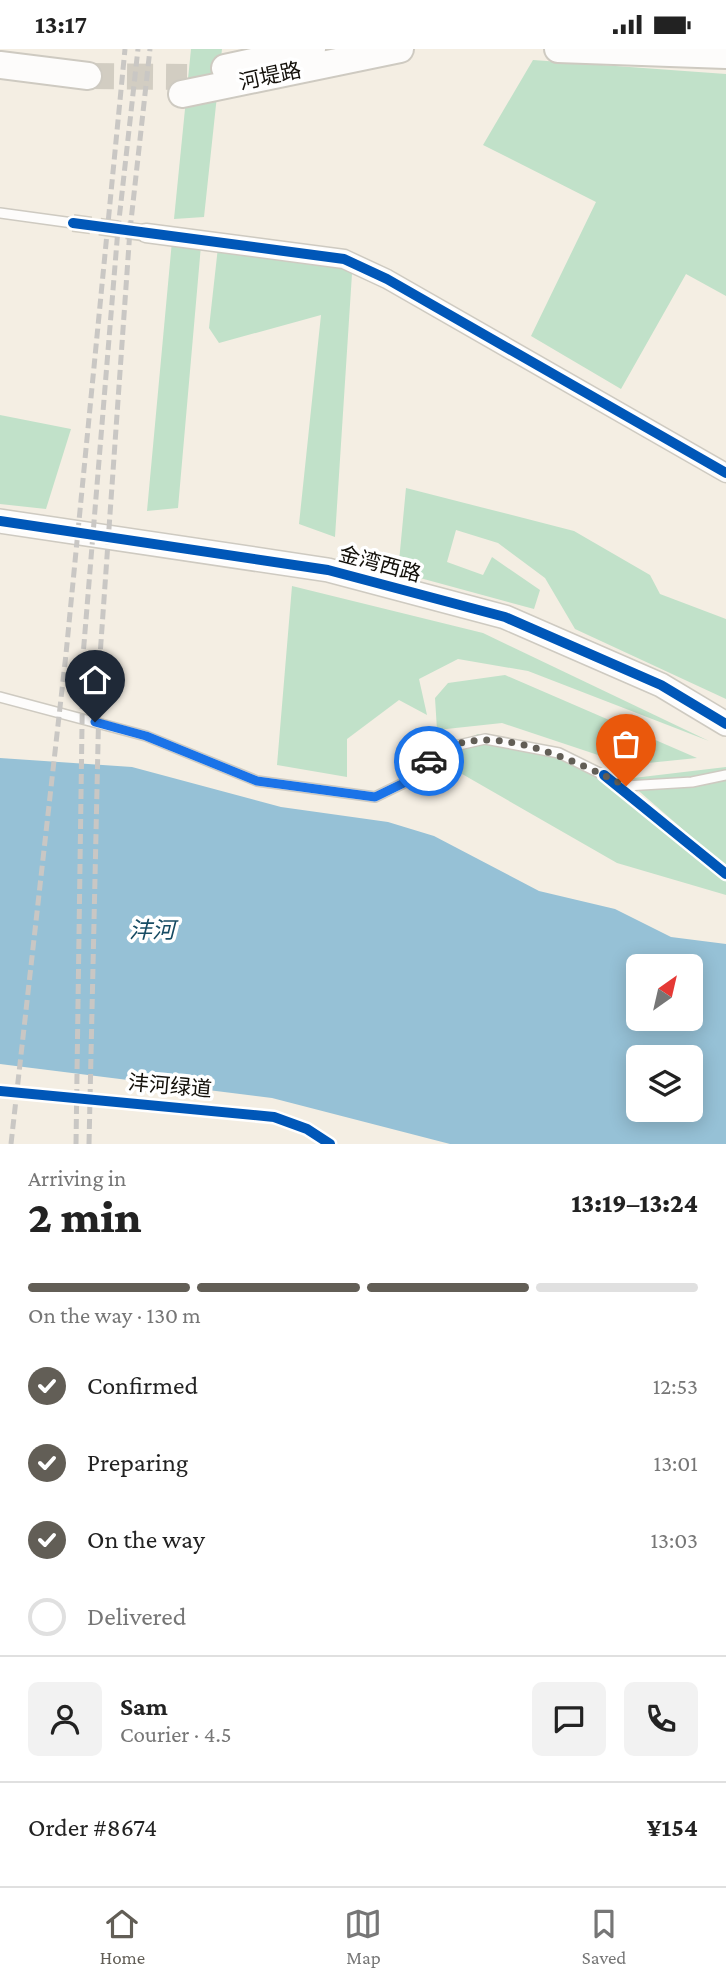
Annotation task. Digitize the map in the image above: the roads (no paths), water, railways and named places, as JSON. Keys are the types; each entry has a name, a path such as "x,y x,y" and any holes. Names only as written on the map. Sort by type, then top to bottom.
{"main road":[{"name":"河堤路","path":"312,49 185,86 400,49"},
{"path":"558,49 726,55"},
{"path":"0,65 87,83 0,79"}],"street":[{"path":"146,233 344,260 387,279 726,473"},
{"name":"金湾西路","path":"0,521 328,570 505,617 661,685 726,724"}],"lane":[{"path":"0,213 74,223"},
{"path":"0,697 146,736 257,781 375,797 412,779 441,750 485,739 559,753 626,786 692,782 726,775"}],"water":[{"name":"沣河","path":"0,758 132,767 281,807 388,822 434,836 539,891 615,909 671,937 726,944 726,1144 450,1144 272,1098 0,1064"}],"tunnel":[{"path":"88,76 187,77"},
{"path":"73,223 146,233"}],"railway":[{"path":"11,1144 66,654 125,49"},
{"path":"76,1144 83,656 118,229 138,49"},
{"path":"89,1144 100,656 130,230 150,49"}]}
